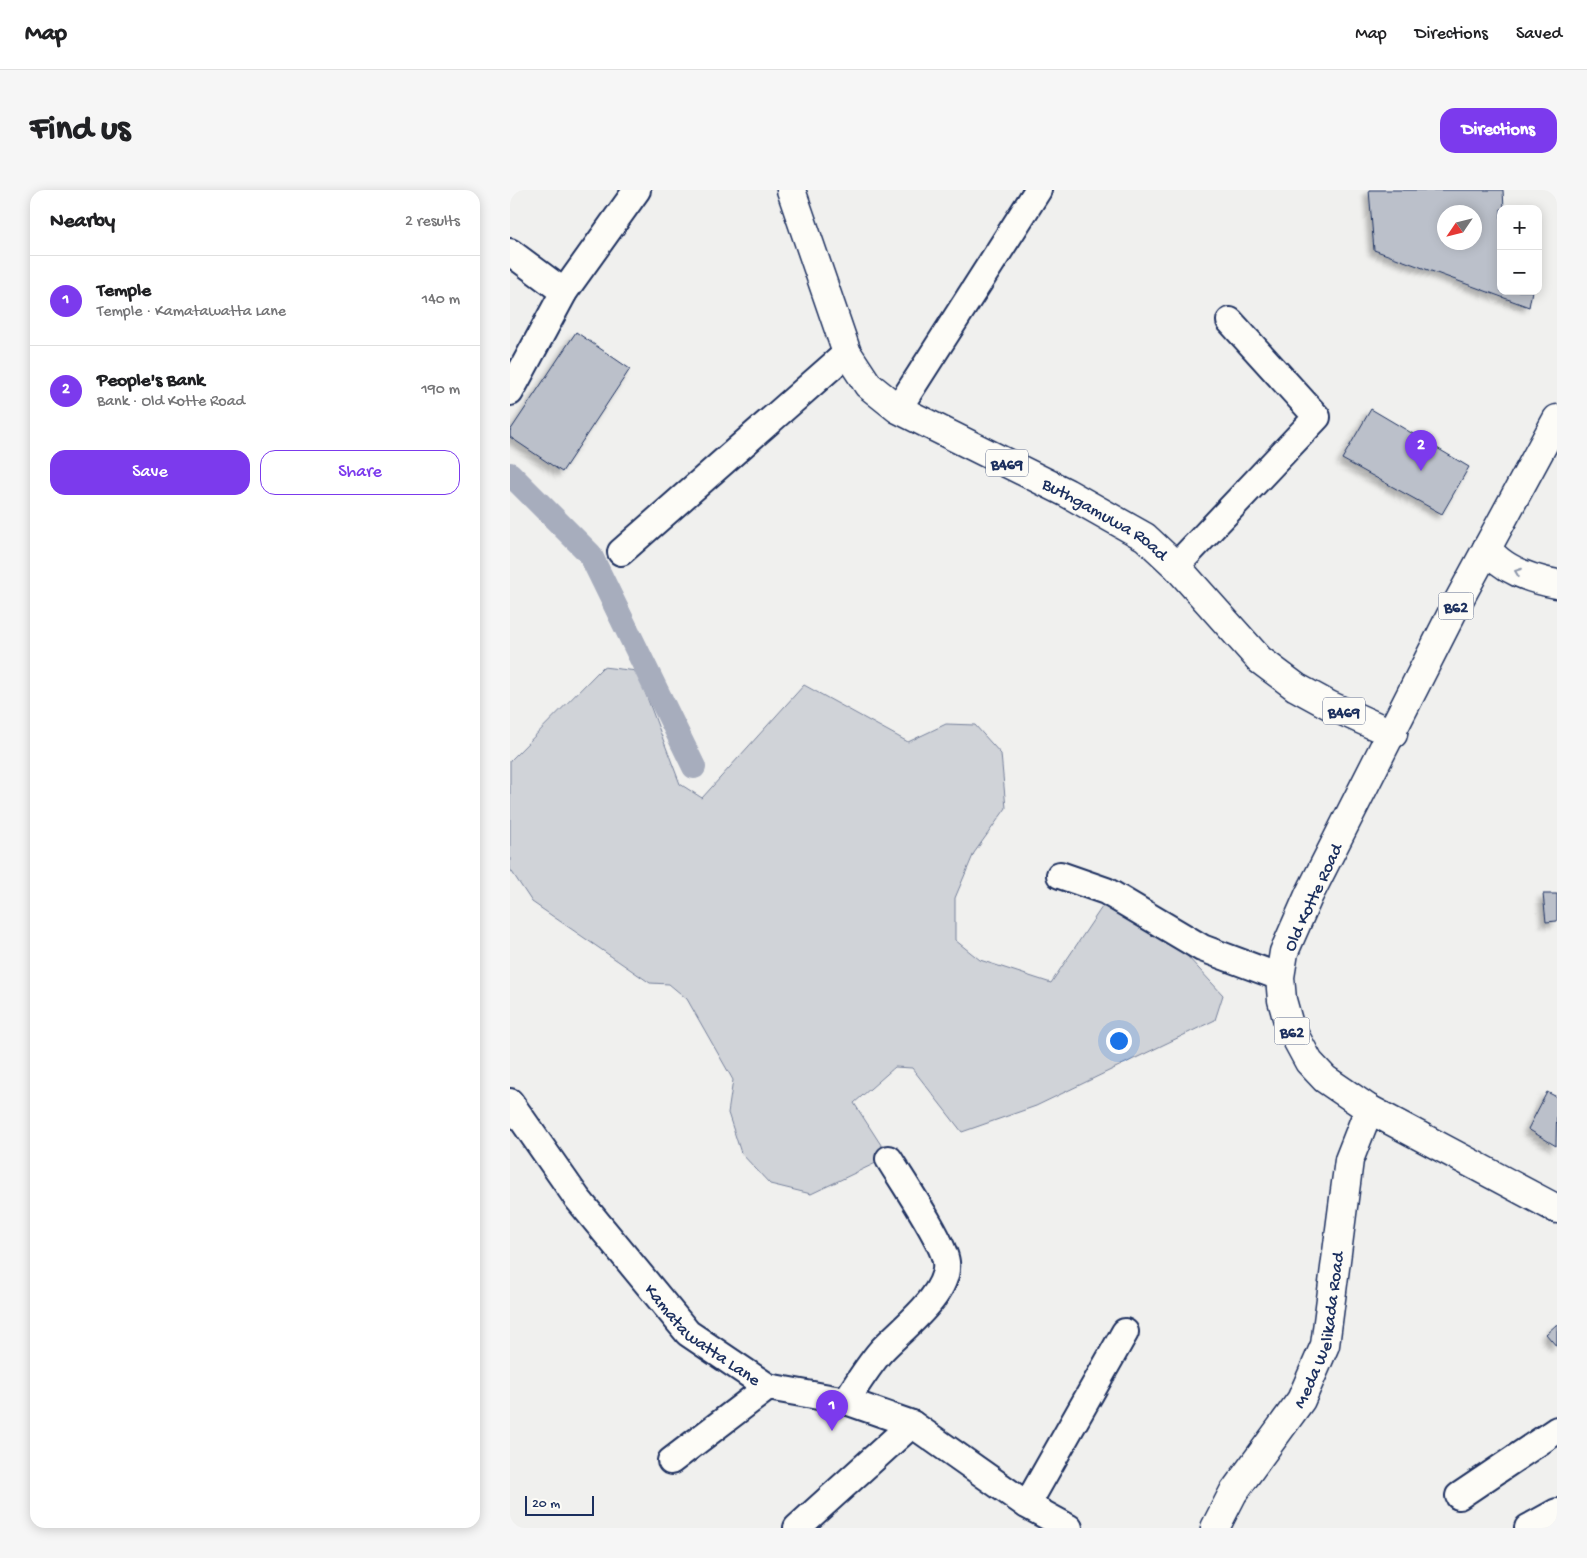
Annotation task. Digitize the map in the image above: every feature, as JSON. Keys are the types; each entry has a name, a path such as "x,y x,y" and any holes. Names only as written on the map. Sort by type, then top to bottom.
{"main road":[{"name":"Buthgamuwa Road","path":"790,190 847,353 868,385 898,409 1067,492 1145,537 1176,566 1260,660 1296,687 1329,705 1393,734"},
{"name":"Old Kotte Road","path":"1557,419 1487,548 1293,928 1284,952 1280,977 1282,1000 1289,1026 1309,1062 1325,1079 1369,1109 1557,1209"},
{"path":"1524,480 1557,463"},
{"path":"1487,548 1494,559 1506,567 1557,584"},
{"name":"Meda Welikada Road","path":"1215,1528 1233,1493 1301,1400 1325,1345 1349,1160 1369,1109"}],"street":[{"path":"510,392 564,292 637,190"},
{"path":"898,409 1038,190"},
{"path":"510,252 564,292"},
{"path":"1176,566 1317,417 1230,321"},
{"path":"621,552 847,353"},
{"path":"1060,875 1106,891 1202,948 1280,977"},
{"name":"Kamatawatta Lane","path":"510,1102 577,1198 688,1333 768,1387 846,1401 912,1424 1027,1504 1069,1528"},
{"path":"846,1401 880,1352 932,1299 944,1282 946,1261 934,1236 889,1159"},
{"path":"1027,1504 1125,1332"},
{"path":"671,1461 768,1387"},
{"path":"796,1528 912,1424"},
{"path":"1459,1496 1557,1430"},
{"path":"1528,1528 1557,1512"}],"shaded area":[{"path":"603,667 637,671 680,784 702,798 804,685 908,742 946,724 975,725 1001,754 1006,808 974,853 955,898 955,940 980,960 1051,983 1102,907 1139,904 1223,995 1215,1020 1036,1106 962,1132 912,1068 895,1067 854,1103 883,1148 880,1161 811,1194 770,1184 741,1153 728,1113 733,1080 687,999 669,984 650,983 532,902 510,869 510,761"}],"building":[{"path":"1369,190 1503,190 1504,205 1497,205 1497,295 1531,295 1529,307 1374,250"},
{"path":"576,332 630,369 562,472 510,437 510,431"},
{"path":"1371,409 1469,467 1442,514 1342,459"},
{"path":"1543,894 1557,894 1557,921 1546,922"},
{"path":"1547,1092 1557,1097 1556,1146 1528,1129"},
{"path":"1557,1324 1557,1347 1546,1334"}],"waterway":[{"path":"510,474 590,554 694,767"}],"place":[{"name":"People's Bank","path":"1421,471"},
{"name":"Temple","path":"832,1431"}]}
